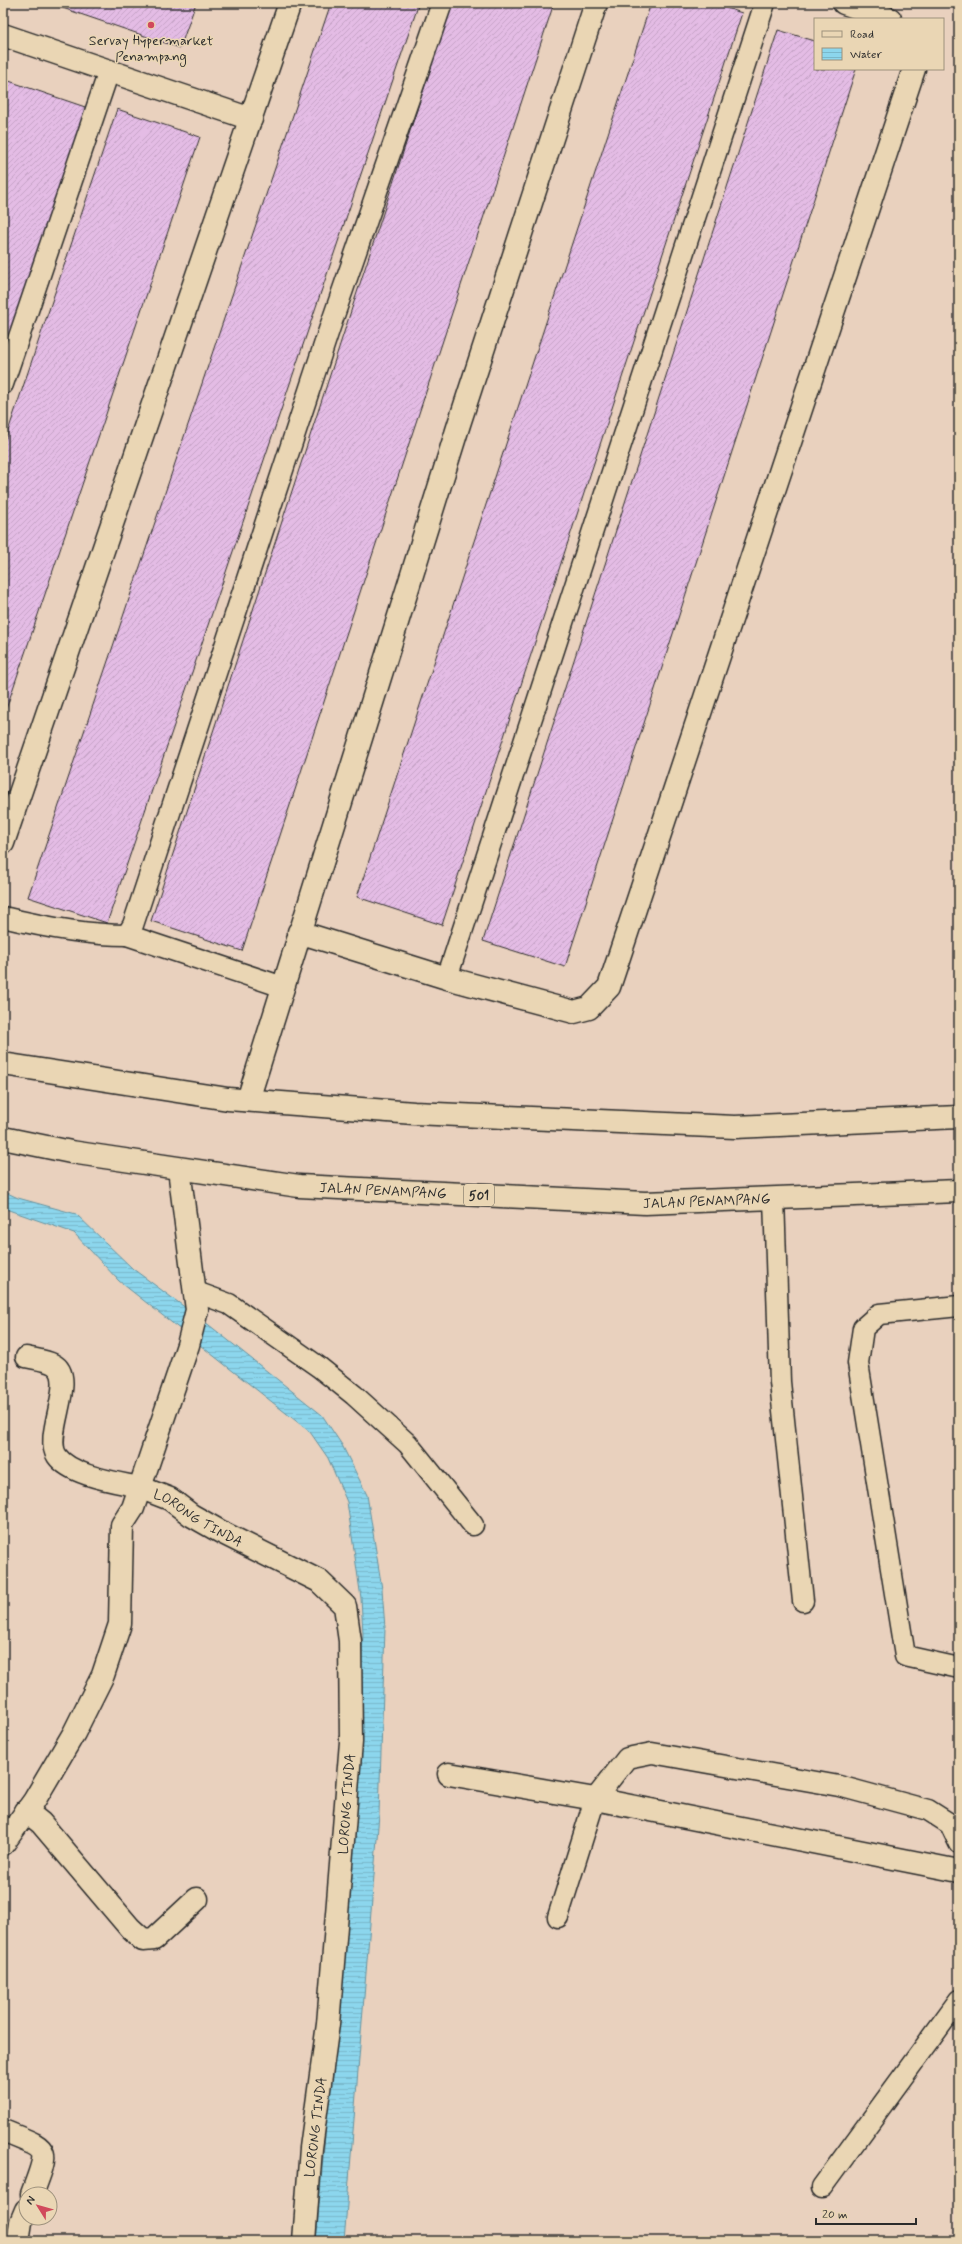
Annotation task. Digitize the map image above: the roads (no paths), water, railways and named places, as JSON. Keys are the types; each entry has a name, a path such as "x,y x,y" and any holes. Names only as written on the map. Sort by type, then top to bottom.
{"street":[{"path":"3,843 290,3"},
{"path":"248,1100 299,932 459,424 596,3"},
{"path":"844,3 887,18"},
{"path":"3,35 251,119"},
{"path":"299,932 447,978 574,1012 589,1008 609,987 914,70"},
{"path":"3,1064 248,1100 414,1112 735,1127 959,1117"},
{"name":"JALAN PENAMPANG","path":"3,1138 71,1152 299,1186 638,1203 959,1191"},
{"path":"3,1844 26,1812 74,1734 103,1675 120,1624 122,1525 133,1508 188,1345 197,1301 179,1169"},
{"name":"LORONG TINDA","path":"139,1487 170,1499 191,1514 222,1532 319,1581 345,1606 350,1641 351,1742 328,2024 311,2148 304,2241"},
{"path":"449,1774 595,1798 959,1871"},
{"path":"26,1812 41,1823 130,1928 143,1940 154,1939 197,1899"},
{"path":"3,2131 39,2146 44,2154 43,2166 35,2186"},
{"path":"18,2241 20,2226"}],"lane":[{"path":"127,935 139,909 330,327 442,3"},
{"path":"447,978 765,3"},
{"path":"3,384 109,70"},
{"path":"3,917 48,928 127,935 283,987"},
{"path":"774,1198 780,1382 803,1601"},
{"path":"197,1301 229,1304 319,1367 408,1444 473,1525"},
{"path":"959,1306 879,1314 863,1328 858,1363 905,1656 959,1668"},
{"path":"26,1357 53,1364 61,1372 63,1382 54,1440 56,1456 66,1465 87,1474 139,1487"},
{"path":"558,1917 595,1798 627,1758 652,1753 839,1786 928,1810 950,1824 959,1843"},
{"path":"822,2187 959,2000"}],"water":[{"path":"3,1191 18,1198 76,1214 133,1269 209,1325 322,1415 342,1445 367,1495 382,1589 385,1628 379,1814 344,2241 316,2241 358,1741 363,1634 361,1598 347,1502 328,1458 310,1432 119,1281 74,1233 3,1208"}],"place":[{"name":"Servay Hypermarket Penampang","path":"151,25"}]}
